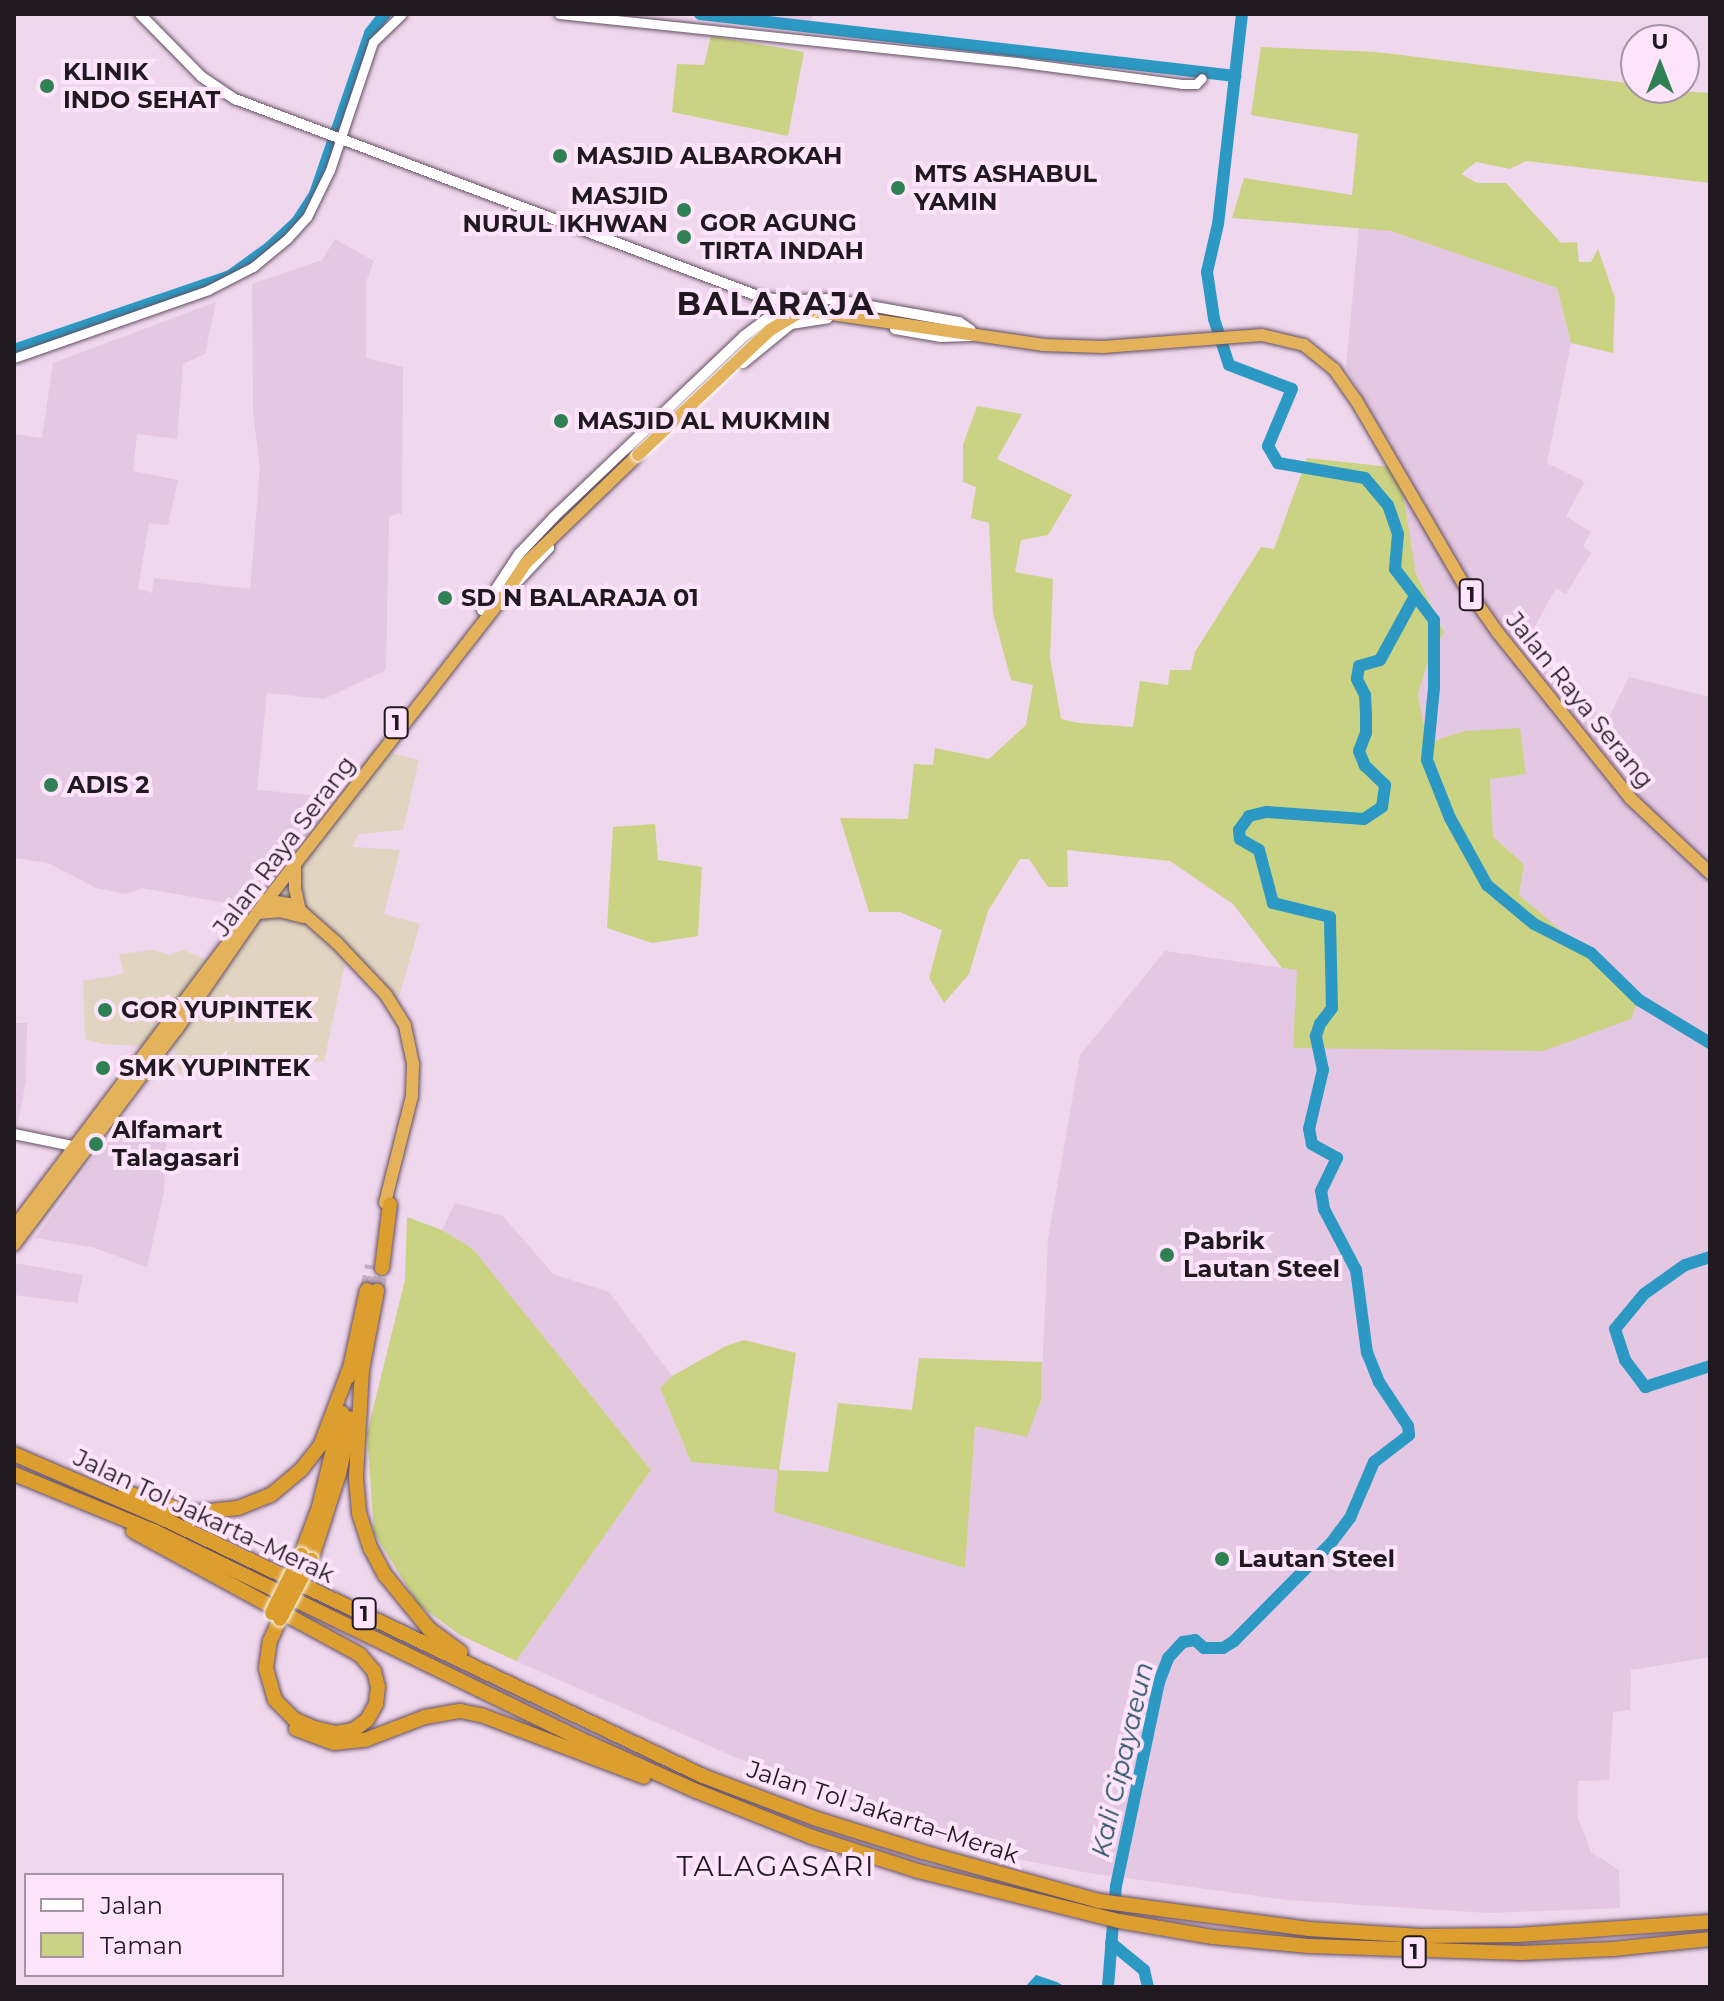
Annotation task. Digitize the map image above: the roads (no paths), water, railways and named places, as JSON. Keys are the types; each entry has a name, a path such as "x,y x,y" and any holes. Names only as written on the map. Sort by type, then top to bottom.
{"highway":[{"name":"Jalan Raya Serang","path":"14,1245 265,900 523,563 573,507 750,340 797,308 823,305 1043,345 1110,345 1241,336 1288,338 1322,356 1334,369 1463,583 1498,633 1630,798 1710,873"},
{"path":"291,867 301,912"},
{"name":"Jalan Raya Serang","path":"204,983 265,900"},
{"path":"265,900 301,912 386,995 405,1026 413,1065 412,1096 377,1266"},
{"path":"257,913 301,912"},
{"name":"Jalan Raya Serang","path":"14,1227 82,1148"},
{"path":"372,1290 339,1474 306,1558 261,1653 262,1686 268,1702 287,1724 312,1738 334,1743 365,1740 425,1717 460,1711 481,1715 669,1787 694,1790"},
{"path":"18,1455 180,1511 214,1513 238,1508 271,1495 301,1470 321,1444 356,1370"},
{"path":"356,1370 359,1513 371,1549 385,1575 421,1620 451,1646 478,1662 703,1776"},
{"name":"Jalan Tol Jakarta–Merak","path":"18,1455 164,1519 703,1776 817,1819 1099,1901 1309,1929 1421,1936 1610,1931 1710,1922"},
{"name":"Jalan Tol Jakarta–Merak","path":"14,1474 154,1531 589,1743 694,1790 812,1837 918,1871 1099,1917 1213,1937 1410,1952 1552,1952 1710,1939"},
{"path":"81,1500 360,1655 374,1671 378,1687 376,1704 367,1720 353,1730 336,1733 294,1719 275,1700 266,1668 276,1616"},
{"path":"812,1837 817,1819"}],"main road":[{"path":"140,14 184,61 219,89 261,110 758,296 795,302 850,301 959,322 971,333"},
{"path":"758,296 774,313 780,330"},
{"path":"485,612 501,578 535,536 744,336 774,313 795,302"},
{"path":"485,612 780,330 804,320 832,318 941,337 971,333"},
{"path":"744,336 746,348 754,353"},
{"path":"644,433 649,443 659,443"},
{"path":"14,1134 82,1148"}],"street":[{"path":"14,358 208,290 253,267 287,239 307,217 341,138 373,42 402,14"},
{"path":"559,14 1023,63 1182,84 1196,84 1202,78"}],"water":[{"path":"1036,1975 1057,1982 1065,1987 1025,1987"}],"waterway":[{"path":"14,350 230,276 270,247 297,222 315,194 370,33 385,14"},
{"path":"700,14 1235,76"},
{"path":"1242,14 1218,224 1207,272 1214,319 1229,365 1292,389 1268,446 1278,463 1365,478 1388,505 1398,534 1395,569 1434,620 1434,688 1427,760 1450,818 1487,885 1534,924 1591,953 1639,1000 1710,1043"},
{"name":"Kali Cipayaeun","path":"1108,1987 1116,1886 1159,1682 1168,1658 1183,1642 1195,1640 1204,1648 1223,1648 1234,1641 1331,1543 1350,1518 1374,1462 1409,1435 1408,1426 1379,1382 1367,1353 1356,1270 1324,1209 1321,1191 1337,1158 1312,1144 1309,1129 1323,1070 1316,1036 1320,1024 1332,1008 1330,917 1273,903 1259,850 1240,839 1239,830 1249,816 1267,812 1364,819 1382,807 1385,785 1365,766 1359,751 1366,733 1365,695 1357,679 1359,666 1380,660 1415,596"},
{"path":"1710,1257 1685,1265 1644,1294 1615,1329 1625,1360 1645,1387 1710,1366"},
{"path":"1111,1943 1144,1970 1148,1987"}],"tunnel":[{"path":"367,1290 372,1265"},
{"path":"377,1291 382,1268"}],"place":[{"name":"KLINIK INDO SEHAT","path":"47,86"},
{"name":"MASJID ALBAROKAH","path":"560,156"},
{"name":"MTS ASHABUL YAMIN","path":"898,188"},
{"name":"MASJID NURUL IKHWAN","path":"684,210"},
{"name":"GOR AGUNG TIRTA INDAH","path":"684,237"},
{"name":"MASJID AL MUKMIN","path":"561,421"},
{"name":"SD N BALARAJA 01","path":"445,598"},
{"name":"ADIS 2","path":"51,785"},
{"name":"GOR YUPINTEK","path":"105,1010"},
{"name":"SMK YUPINTEK","path":"103,1068"},
{"name":"Alfamart Talagasari","path":"96,1144"},
{"name":"Pabrik Lautan Steel","path":"1167,1255"},
{"name":"Lautan Steel","path":"1222,1559"}],"district":[{"name":"BALARAJA","path":"776,304"},
{"name":"TALAGASARI","path":"776,1866"}]}
